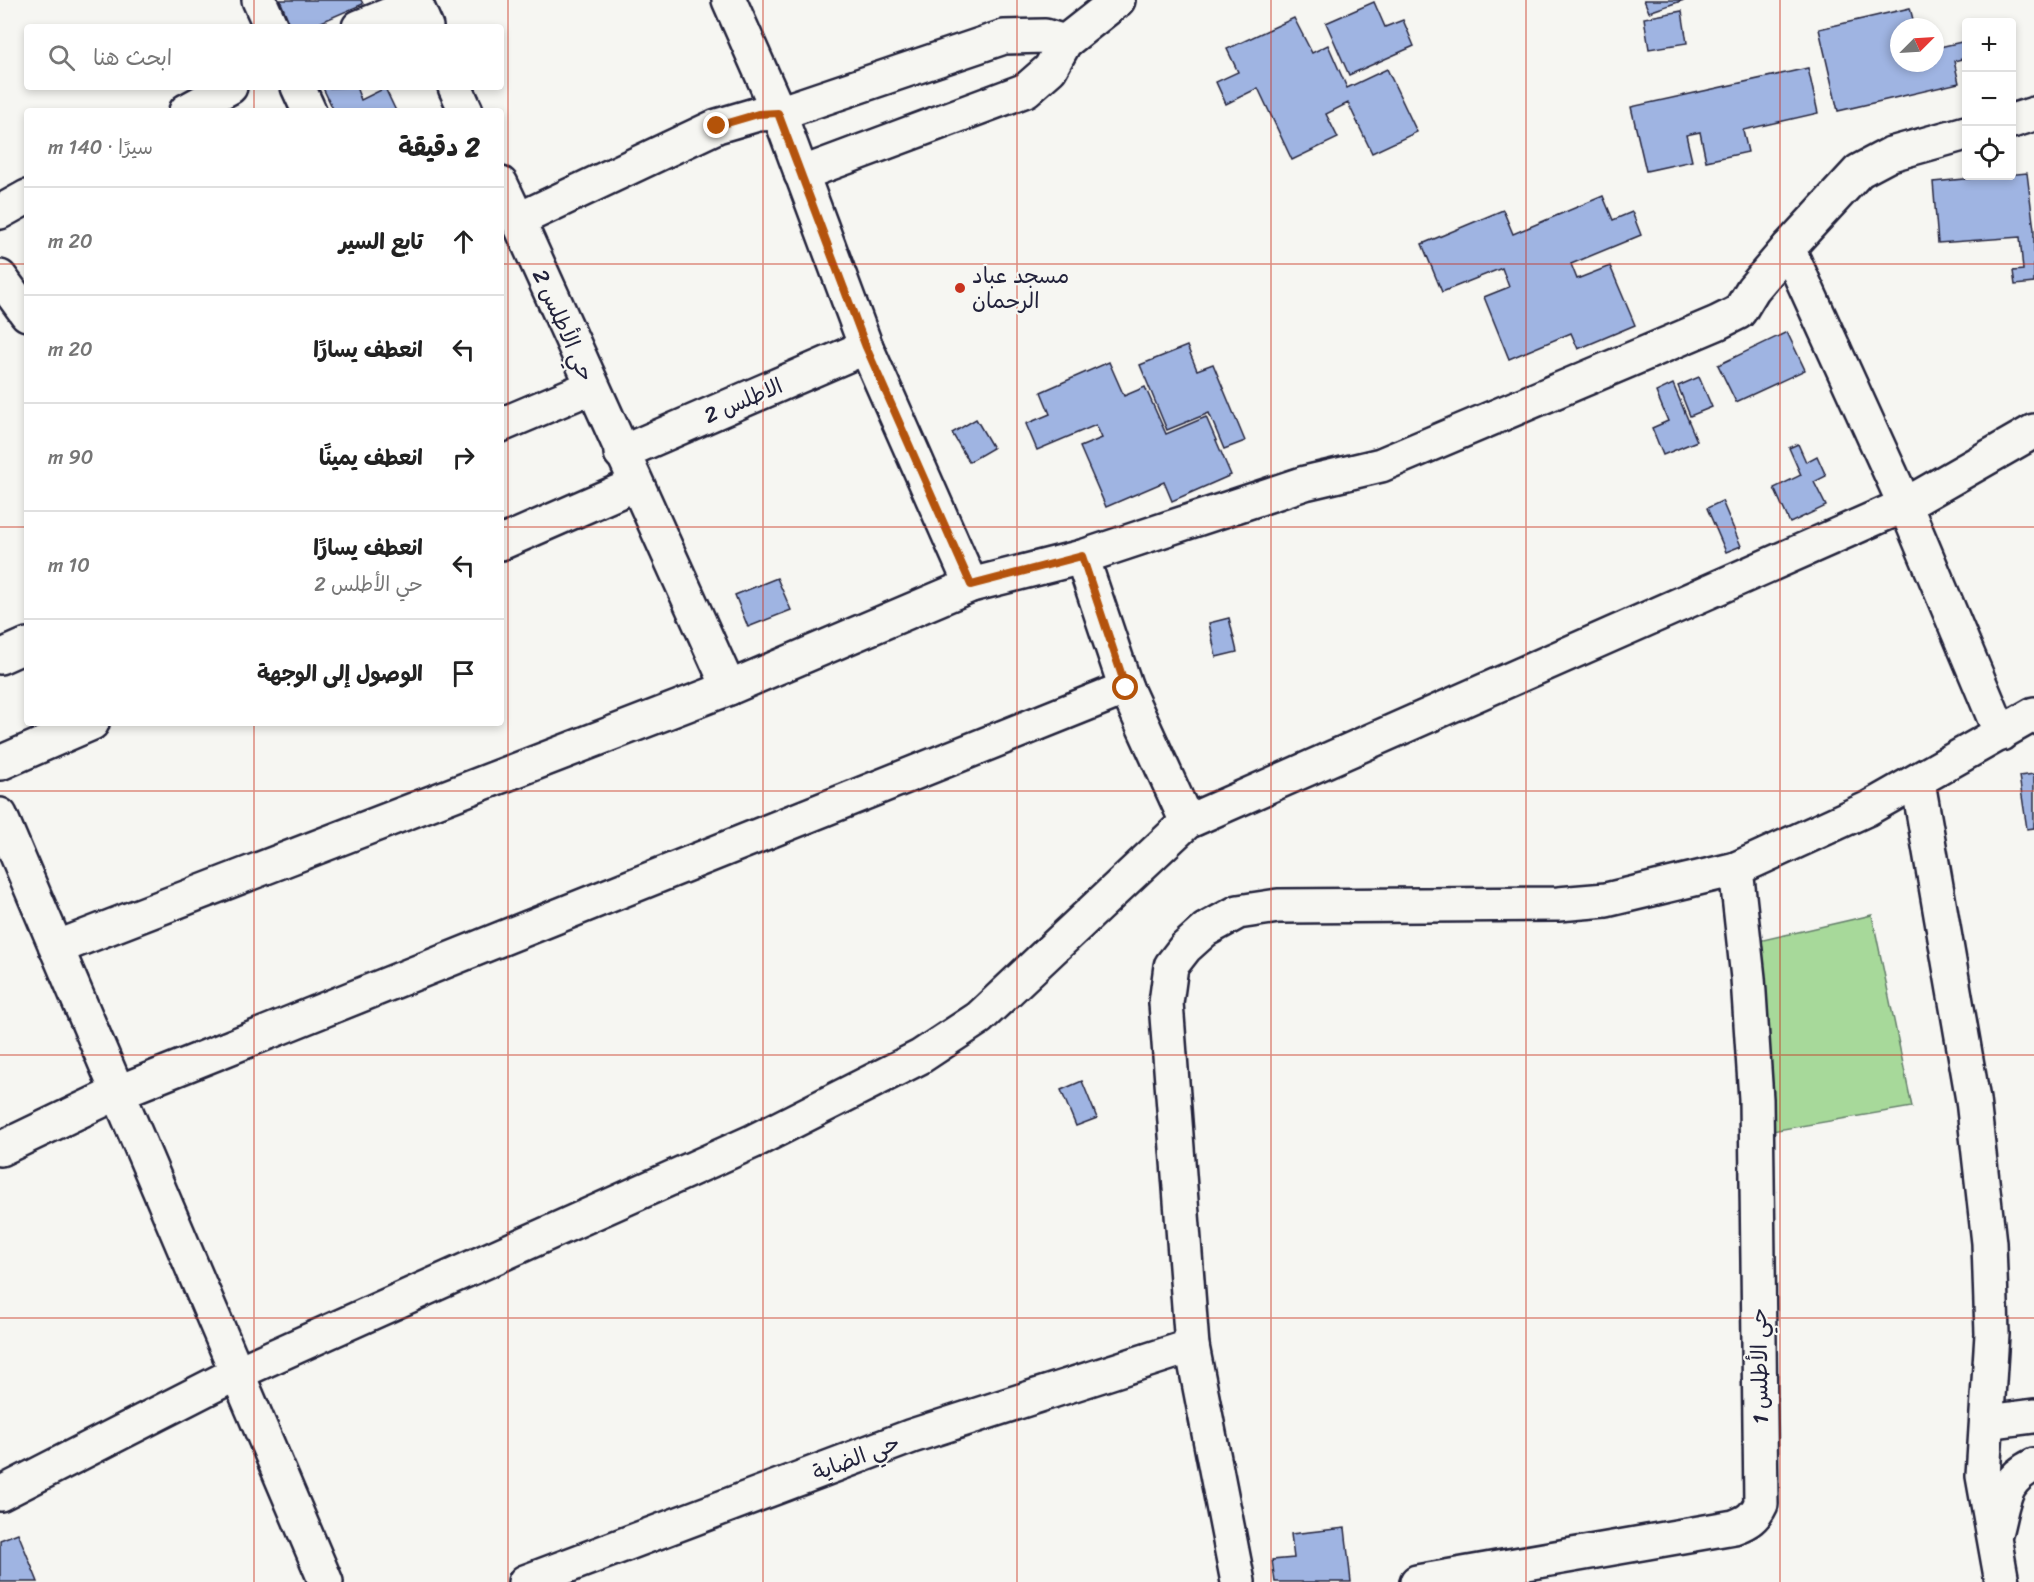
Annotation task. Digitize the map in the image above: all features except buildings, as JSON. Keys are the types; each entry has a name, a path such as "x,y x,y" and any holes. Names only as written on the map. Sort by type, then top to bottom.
{"street":[{"path":"259,0 270,24"},
{"path":"729,0 778,113 866,347 971,585"},
{"path":"518,220 717,126 758,114 778,113 1004,37 1046,36 1118,0"},
{"path":"370,24 418,10"},
{"path":"801,174 1026,90 1050,69 1073,22"},
{"path":"192,108 224,90"},
{"path":"299,90 308,108"},
{"path":"456,90 465,108"},
{"path":"2016,120 2034,114"},
{"path":"56,948 729,688 971,585 1082,556 1305,483 1381,465 1717,323 1739,312 1753,289 1859,171 1891,154 1962,134"},
{"name":"حي الأطلس 2","path":"504,190 729,688"},
{"path":"0,212 24,199"},
{"path":"1788,248 1905,505 2001,734"},
{"path":"0,278 24,310"},
{"name":"الاطلس 2","path":"621,453 866,347"},
{"path":"504,424 591,387"},
{"path":"0,1494 239,1372 753,1141 920,1057 979,1018 1187,822 1905,505 2034,431"},
{"path":"504,542 636,484"},
{"path":"1082,556 1126,688 1187,822"},
{"path":"0,657 24,646"},
{"path":"0,1149 119,1092 1126,688"},
{"path":"1238,1582 1192,1346 1166,1003 1172,966 1185,948 1205,930 1238,912 1278,906 1558,904 1606,900 1736,869 1867,809 2034,714"},
{"path":"0,763 85,726"},
{"path":"1918,782 1973,1100 1989,1243 1992,1334 1983,1476 2002,1582"},
{"path":"0,815 239,1372 326,1582"},
{"name":"حي الأطلس 1","path":"1417,1582 1734,1527 1746,1523 1756,1515 1761,1504 1756,1099 1748,978 1736,869"},
{"name":"حي الضاية","path":"525,1582 912,1436 1192,1346"},
{"path":"1988,1422 2034,1416"},
{"path":"1993,1540 2007,1485 2022,1471 2034,1465"}],"green space":[{"path":"1872,915 1912,1107 1772,1131 1750,943"}],"place":[{"name":"مسجد عباد الرحمان","path":"960,288"}],"route":[{"path":"717,126 758,114 778,113 866,347 971,585 1082,556 1126,688"}]}
